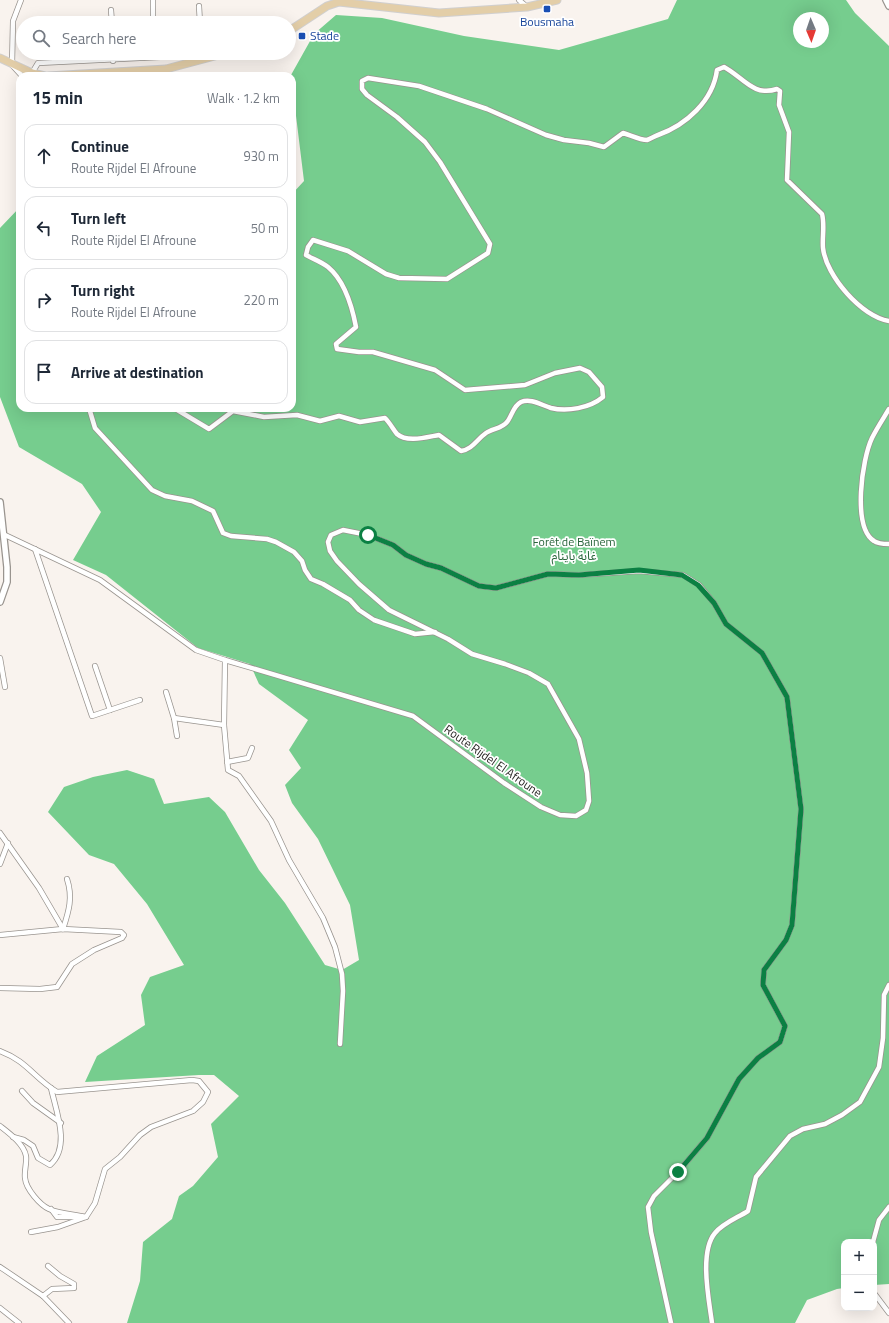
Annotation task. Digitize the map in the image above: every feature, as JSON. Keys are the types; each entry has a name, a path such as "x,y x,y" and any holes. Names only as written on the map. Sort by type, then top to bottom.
{"main road":[{"path":"296,26 327,6 339,2 439,13 527,7 543,1 557,0"},
{"path":"0,58 30,72"},
{"path":"115,72 166,69 200,60"}],"street":[{"path":"18,72 12,65 13,21 15,12 21,0"},
{"path":"153,0 153,16"},
{"path":"519,0 527,7"},
{"path":"886,0 889,6"},
{"path":"199,6 200,16"},
{"path":"111,10 111,16"},
{"path":"33,72 38,63 120,60"},
{"path":"238,412 264,417 297,415 320,421 339,416 360,422 385,418 398,435 414,438 438,435 462,451 469,450 485,434 506,424 515,407 521,402 529,401 551,408 577,408 596,403 603,397 602,387 589,372 580,368 555,373 525,385 465,390 435,370 373,352 337,349 336,344 356,328 353,310 340,280 327,266 306,255 308,247 313,240 348,251 386,274 399,278 447,279 488,253 490,244 440,162 425,142 397,117 367,95 362,89 362,81 368,78 419,86 487,109 546,135 564,140 589,143 604,147 623,133 646,140 669,131 690,118 709,94 716,80 717,70 724,67 733,72 751,88 770,92 777,89 780,91 779,105 781,115 789,132 787,180 822,214 824,221 823,248 826,260 834,275 860,307 875,318 889,322"},
{"path":"889,409 872,439 864,464 862,518 867,533 874,541 889,544"},
{"path":"90,412 95,428 152,490 165,496 192,501 213,511 223,533 245,538 268,539 294,552 302,561 305,570 311,579 323,584 350,600 359,610 374,620 415,634 435,632"},
{"path":"180,412 208,429 232,412"},
{"path":"0,502 5,535 7,582 0,602"},
{"name":"Route Rijdel El Afroune","path":"225,660 413,716 504,783 541,807 560,815 576,816 586,810 589,801 587,773 579,739 548,684 529,673 472,654 435,632 389,610 359,584 330,551 328,542 331,535 344,530 368,535 393,545 406,555 426,564 441,568 479,586 496,588 548,574 579,575 639,570 682,575 698,585 714,603 726,624 762,653 787,697 801,809 792,925 786,940 764,970 763,985 785,1026 780,1042 758,1058 739,1079 707,1138 678,1172 654,1196 648,1207 651,1232 671,1323"},
{"path":"5,535 100,580 196,650 225,660 224,725 228,770 239,776 271,821 289,860 323,918 335,947 342,974 343,991 340,1044"},
{"path":"35,549 92,716 140,700"},
{"path":"0,658 5,687"},
{"path":"95,666 110,710"},
{"path":"166,692 174,718 177,736"},
{"path":"174,718 224,725"},
{"path":"227,762 248,758 252,748"},
{"path":"0,833 39,888 63,929"},
{"path":"0,864 8,843"},
{"path":"63,929 70,908 71,891 67,879"},
{"path":"0,935 63,929 121,932 124,936 94,950 72,964 57,987 40,989 0,988"},
{"path":"712,1323 706,1268 708,1247 714,1234 724,1225 748,1211 756,1177 790,1136 803,1129 825,1124 842,1115 860,1102 879,1067 883,1038 884,995 889,985"},
{"path":"0,1051 14,1057 26,1065 57,1092 192,1080 199,1081 208,1092 203,1102 193,1111 151,1128 140,1135 120,1157 105,1169 95,1203 86,1217 58,1227 31,1232"},
{"path":"13,1137 24,1140 33,1146 38,1158 50,1165 56,1160 61,1123 51,1088"},
{"path":"22,1091 33,1103 61,1123"},
{"path":"0,1126 13,1137 26,1156 24,1180 38,1200 51,1210 57,1218 86,1217"},
{"path":"874,1239 879,1220 889,1207"},
{"path":"43,1296 52,1290 73,1289 75,1286 48,1266"},
{"path":"0,1267 43,1296 69,1323"},
{"path":"877,1297 889,1313"},
{"path":"0,1308 19,1323"}],"green space":[{"name":"Forêt de Baïnem غابة باينام","path":"677,0 846,0 855,13 889,46 889,1284 877,1285 877,1239 841,1239 841,1288 807,1300 795,1323 127,1323 140,1281 143,1242 172,1219 179,1196 193,1186 218,1157 211,1124 239,1096 214,1075 85,1082 97,1056 145,1025 141,995 150,977 184,965 147,904 114,864 89,855 48,812 64,787 93,777 127,770 154,779 164,804 209,797 225,812 259,870 285,903 325,965 342,970 359,960 350,905 318,839 292,803 285,785 301,768 289,750 308,720 259,684 250,664 198,648 106,575 73,560 101,512 82,484 19,447 0,397 0,228 16,211 16,412 296,412 296,190 304,181 296,116 296,72 293,72 314,34 336,15 382,18 464,36 559,50 668,19"}],"place":[{"name":"Bousmaha","path":"547,9"},
{"name":"Stade","path":"302,36"}],"route":[{"path":"368,535 393,545 406,555 426,564 441,568 479,586 496,588 548,574 579,575 639,570 682,575 698,585 714,603 726,624 762,653 787,697 801,809 792,925 786,940 764,970 763,985 785,1026 780,1042 758,1058 739,1079 707,1138 678,1172"}]}
